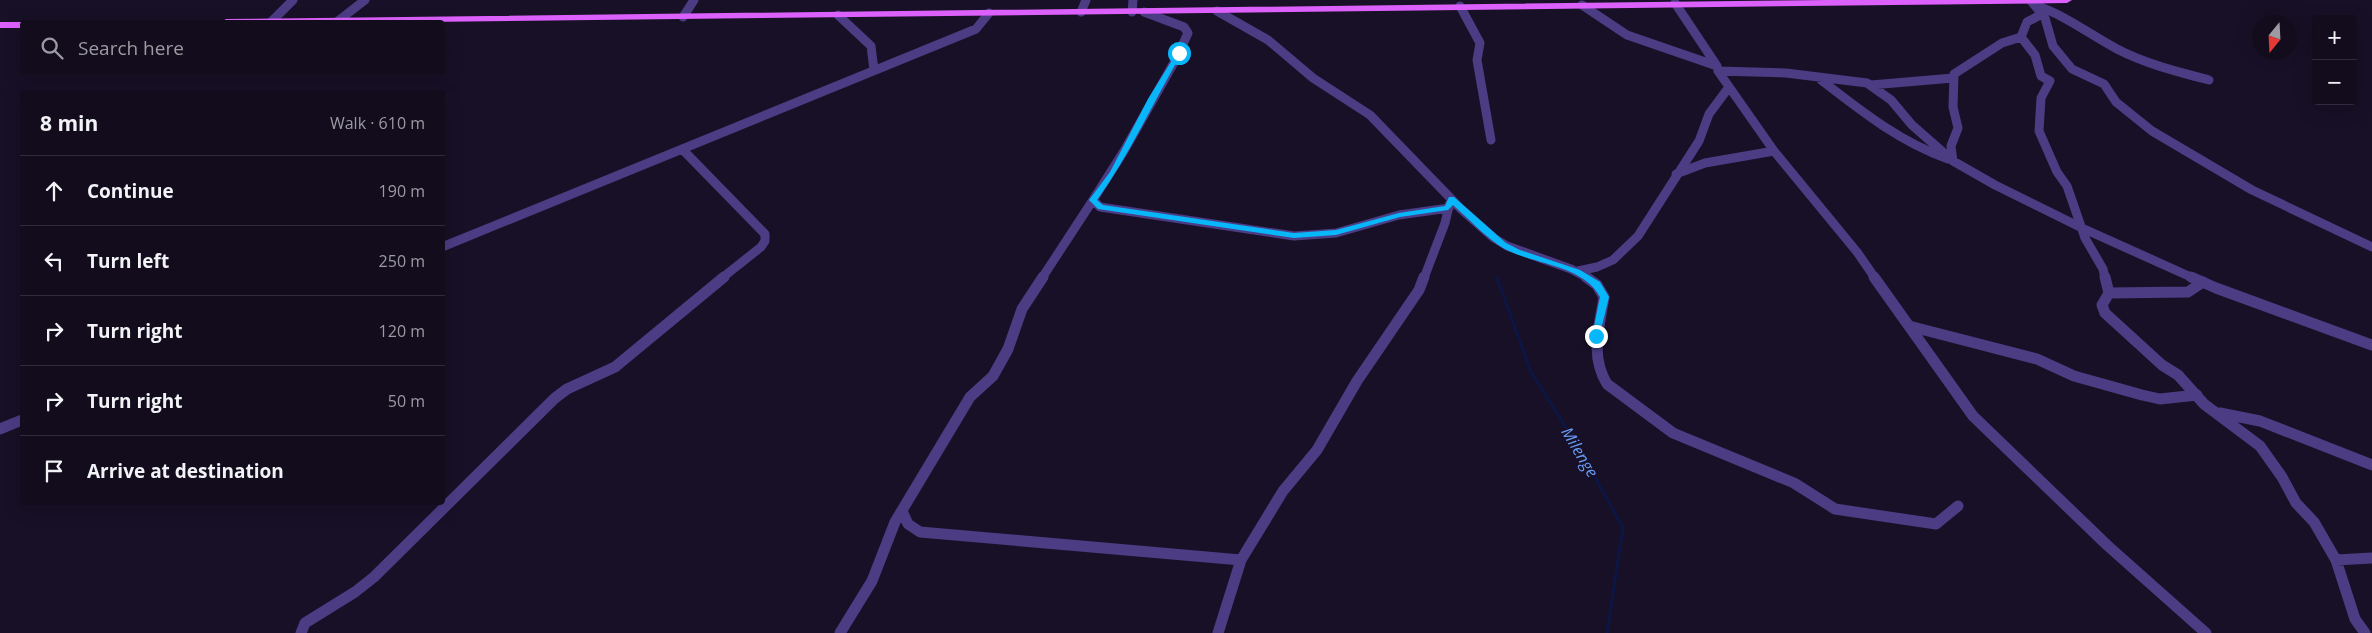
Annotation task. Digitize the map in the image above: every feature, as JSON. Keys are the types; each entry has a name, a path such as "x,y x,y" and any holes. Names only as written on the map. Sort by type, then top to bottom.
{"main road":[{"path":"424,20 1217,11 1454,4 1561,3 1582,5 1986,0 2035,2 2067,0"},
{"path":"0,26 20,25"}],"street":[{"path":"273,20 293,0"},
{"path":"339,20 365,0"},
{"path":"683,17 694,0"},
{"path":"1081,12 1086,0"},
{"path":"1132,12 1133,0"},
{"path":"2035,2 2042,14 2053,46 2072,69 2104,84 2116,102 2152,131 2252,190 2372,247"},
{"path":"2035,2 2059,13 2119,50 2152,64 2209,80"},
{"path":"1675,3 1729,87 1774,151 1856,252 1973,416 2108,546 2206,633"},
{"path":"1454,4 1480,43 1477,60 1491,140"},
{"path":"1582,5 1627,35 1717,69 1769,72 1867,83 1891,100 1912,125 1954,161"},
{"path":"1217,11 1246,25 1276,46 1312,78 1359,106 1431,175 1450,203 1503,245 1517,252 1577,272 1597,284 1604,297 1596,336 1596,358 1601,376 1607,384 1659,424 1768,474 1794,483 1835,509 1936,524 1958,506"},
{"path":"840,633 872,581 888,544 894,522 970,397 993,376 1008,349 1022,309 1113,172 1151,99 1179,53 1188,33 1184,27 1144,12"},
{"path":"445,247 976,29 989,13"},
{"path":"2021,37 2027,22 2042,14"},
{"path":"838,15 867,40 871,46 874,70"},
{"path":"1954,161 1952,146 1958,128 1953,107 1954,74 2002,43 2021,37"},
{"path":"2021,37 2035,55 2041,76 2050,82 2048,89 2041,97 2038,128 2056,169 2068,188 2068,193 2073,200 2085,238 2102,269 2109,293 2102,305 2110,318 2162,365 2178,375 2204,404 2240,429 2260,446 2282,477 2296,503 2310,517 2336,560 2355,619 2365,633"},
{"path":"1818,78 1850,105 1880,125 1927,151 1954,161 1995,185 2082,228 2229,294 2372,345"},
{"path":"1871,86 1953,78"},
{"path":"1577,272 1605,266 1618,257 1643,229 1676,174 1703,135 1706,118 1729,87"},
{"path":"301,633 305,623 355,592 374,577 555,398 568,389 615,367 658,329 761,247 765,241 765,234 682,149"},
{"path":"1676,174 1705,163 1774,151"},
{"path":"1093,200 1100,207 1108,209 1294,236 1336,233 1450,203"},
{"path":"1218,633 1241,560 1283,491 1317,450 1357,381 1418,290 1445,223 1450,203"},
{"path":"2109,293 2127,291 2153,294 2185,293 2193,292 2204,282"},
{"path":"1909,326 2037,359 2074,376 2142,395 2160,399 2197,395"},
{"path":"2216,412 2260,421 2372,465"},
{"path":"0,429 20,421"},
{"path":"902,511 905,522 910,528 920,532 1241,560"},
{"path":"2336,560 2372,558"}],"waterway":[{"name":"Milenge","path":"1497,278 1531,372 1580,450 1623,528 1607,633"}],"route":[{"path":"1179,53 1151,99 1113,172 1093,200 1100,207 1294,236 1336,233 1371,225 1385,218 1448,208 1451,199 1495,240 1503,245 1517,252 1577,272 1590,278 1597,284 1602,289 1604,297 1601,320 1596,336"}]}
